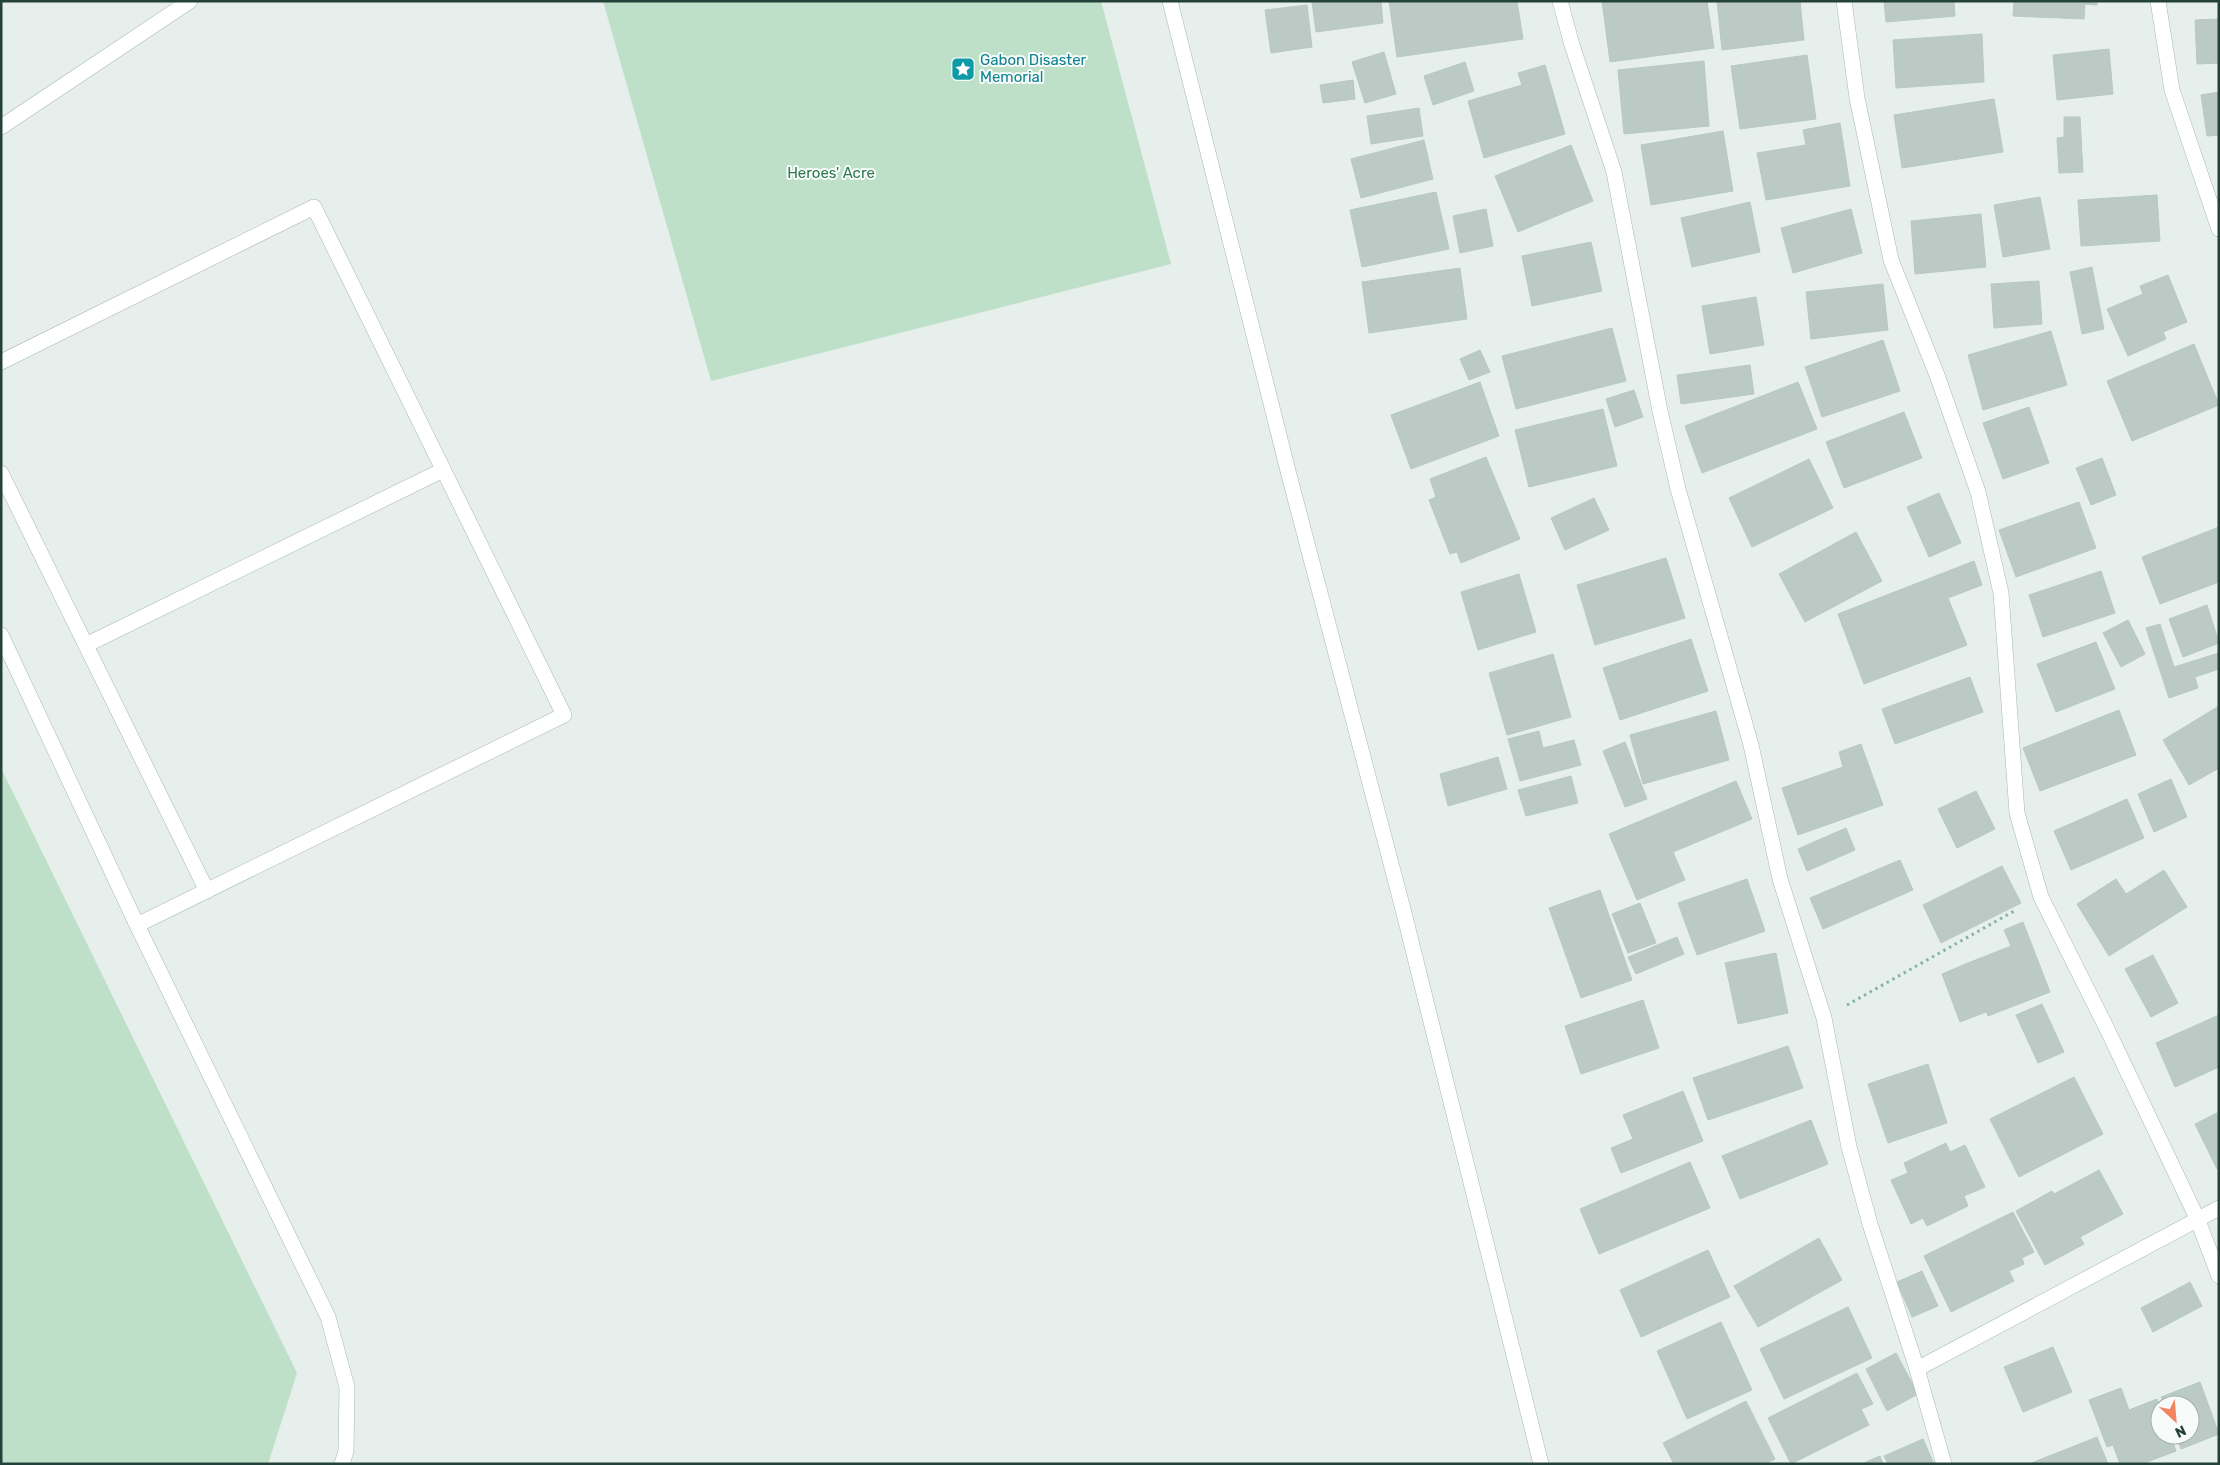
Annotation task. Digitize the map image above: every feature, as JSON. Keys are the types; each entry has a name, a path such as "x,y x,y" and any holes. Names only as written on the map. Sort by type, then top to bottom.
{"street":[{"path":"1,127 190,1"},
{"path":"1170,1 1286,461 1404,913 1541,1464"},
{"path":"1560,1 1572,45 1614,172 1660,411 1678,489 1751,745 1780,879 1824,1018 1852,1155 1870,1224 1917,1369 1944,1464"},
{"path":"1844,1 1857,98 1892,260 1937,375 1978,492 2001,593 2017,813 2041,897 2108,1031 2197,1218 2219,1276"},
{"path":"2158,1 2172,90 2219,229"},
{"path":"1,362 314,207 564,715 137,925"},
{"path":"86,645 443,470"},
{"path":"1,473 207,891"},
{"path":"1,635 137,925 328,1317 347,1386 346,1451 342,1464"},
{"path":"1917,1369 2197,1218 2219,1208"}],"path":[{"path":"1824,1018 2041,897"}],"green space":[{"name":"Heroes' Acre","path":"603,1 1101,1 1171,264 711,381"},
{"path":"1,768 297,1373 268,1464 1,1464"}],"building":[{"path":"1381,1 1383,23 1316,32 1312,2"},
{"path":"1389,1 1517,1 1523,39 1397,57"},
{"path":"1602,1 1707,1 1714,48 1610,62"},
{"path":"1717,1 1800,1 1804,40 1722,50"},
{"path":"1884,1 1954,1 1955,16 1886,22"},
{"path":"2014,1 2097,1 2097,5 2085,4 2084,19 2013,16"},
{"path":"1307,5 1312,47 1271,53 1265,10"},
{"path":"2219,19 2219,63 2197,64 2195,20"},
{"path":"1982,34 1984,82 1896,88 1893,40"},
{"path":"2109,49 2113,94 2057,100 2053,55"},
{"path":"1384,52 1396,94 1365,103 1352,62"},
{"path":"1807,55 1816,119 1740,129 1731,66"},
{"path":"1704,61 1709,126 1624,134 1618,70"},
{"path":"1465,62 1474,91 1433,105 1424,76"},
{"path":"1545,65 1565,134 1484,158 1468,101 1522,85 1518,73"},
{"path":"1353,80 1355,99 1323,103 1320,85"},
{"path":"2219,92 2219,135 2207,136 2201,95"},
{"path":"1994,99 2003,152 1902,168 1894,115"},
{"path":"1419,108 1423,136 1371,144 1367,116"},
{"path":"2064,117 2080,117 2083,172 2059,173 2057,138 2064,137"},
{"path":"1840,123 1850,186 1766,200 1757,153 1806,145 1803,130"},
{"path":"1723,131 1733,191 1651,205 1641,145"},
{"path":"1424,140 1433,179 1361,198 1351,159"},
{"path":"1571,145 1593,201 1518,232 1495,176"},
{"path":"1436,192 1449,249 1362,267 1350,210"},
{"path":"2157,195 2160,241 2081,246 2078,200"},
{"path":"2040,197 2050,249 2003,257 1994,205"},
{"path":"1750,202 1760,252 1692,267 1681,218"},
{"path":"1486,209 1493,246 1460,253 1453,216"},
{"path":"1851,209 1862,253 1793,273 1781,228"},
{"path":"1981,214 1986,267 1915,274 1911,221"},
{"path":"1591,242 1602,291 1532,306 1522,256"},
{"path":"2092,267 2104,329 2082,334 2070,272"},
{"path":"1460,268 1467,319 1369,333 1362,282"},
{"path":"2168,275 2187,322 2163,332 2166,339 2128,356 2107,309 2143,294 2140,286"},
{"path":"2039,281 2042,324 1994,328 1991,284"},
{"path":"1883,284 1888,330 1811,339 1806,292"},
{"path":"1756,297 1764,345 1710,354 1702,306"},
{"path":"1612,328 1626,381 1516,409 1502,356"},
{"path":"2051,331 2067,385 1983,410 1968,355"},
{"path":"1883,340 1900,391 1822,417 1805,367"},
{"path":"2194,344 2219,405 2132,441 2107,381"},
{"path":"1480,350 1490,372 1469,380 1460,359"},
{"path":"1750,365 1754,394 1681,404 1677,375"},
{"path":"1480,382 1499,436 1411,469 1391,415"},
{"path":"1798,382 1817,429 1702,473 1685,426"},
{"path":"1634,390 1643,417 1615,427 1606,399"},
{"path":"2029,407 2049,463 2003,479 1983,423"},
{"path":"1603,409 1617,466 1529,487 1515,430"},
{"path":"1904,412 1922,458 1844,488 1826,442"},
{"path":"1486,457 1520,539 1461,563 1457,552 1450,554 1429,500 1436,497 1430,479"},
{"path":"2102,458 2116,495 2091,505 2076,468"},
{"path":"1809,459 1833,508 1752,547 1729,498"},
{"path":"1939,493 1961,543 1929,557 1907,507"},
{"path":"1594,498 1609,530 1565,550 1551,518"},
{"path":"2079,502 2096,548 2016,577 1999,530"},
{"path":"2219,527 2219,582 2160,604 2142,557"},
{"path":"1856,532 1882,581 1805,622 1779,574"},
{"path":"1666,558 1685,618 1595,645 1577,585"},
{"path":"1974,561 1982,585 1948,598 1967,645 1864,684 1838,614"},
{"path":"2101,571 2115,613 2043,637 2029,595"},
{"path":"1519,574 1536,632 1478,650 1461,592"},
{"path":"2207,605 2219,643 2183,657 2169,619"},
{"path":"2128,620 2145,654 2121,667 2103,633"},
{"path":"2160,624 2174,667 2219,653 2219,669 2195,677 2198,688 2169,698 2146,628"},
{"path":"1691,639 1708,691 1620,720 1603,668"},
{"path":"2096,642 2115,689 2056,712 2037,664"},
{"path":"1553,654 1571,717 1507,735 1489,673"},
{"path":"1970,677 1983,712 1895,744 1882,709"},
{"path":"2219,706 2219,768 2189,785 2163,740"},
{"path":"2119,710 2136,755 2040,791 2023,748"},
{"path":"1716,711 1729,760 1643,784 1630,735"},
{"path":"1539,731 1543,748 1574,740 1581,765 1520,781 1508,739"},
{"path":"1625,742 1647,799 1625,807 1603,751"},
{"path":"1861,744 1883,805 1798,835 1782,788 1843,767 1839,752"},
{"path":"1498,757 1507,789 1448,806 1440,774"},
{"path":"1571,776 1578,803 1526,816 1518,790"},
{"path":"2171,779 2187,817 2154,832 2138,794"},
{"path":"1736,781 1752,819 1673,852 1685,880 1637,900 1609,834"},
{"path":"1976,791 1995,829 1957,848 1938,809"},
{"path":"2127,799 2144,838 2071,870 2054,831"},
{"path":"1846,828 1855,850 1807,871 1798,849"},
{"path":"1900,860 1913,890 1823,929 1810,898"},
{"path":"2002,866 2021,903 1941,943 1923,905"},
{"path":"2164,870 2187,907 2109,956 2077,904 2116,879 2126,894"},
{"path":"1747,879 1765,931 1697,955 1678,903"},
{"path":"1600,890 1632,980 1581,998 1549,908"},
{"path":"1640,903 1656,943 1628,953 1612,914"},
{"path":"2023,922 2050,992 1988,1016 1968,963 2011,946 2004,930"},
{"path":"1677,937 1684,954 1636,974 1628,957"},
{"path":"1776,953 1788,1013 1738,1024 1725,963"},
{"path":"2153,955 2178,1003 2151,1017 2125,969"},
{"path":"1968,963 1986,1012 1960,1022 1942,974"},
{"path":"1643,1000 1659,1048 1581,1074 1565,1026"},
{"path":"2042,1004 2064,1052 2038,1063 2016,1015"},
{"path":"2219,1015 2219,1067 2175,1087 2156,1043"},
{"path":"1788,1046 1803,1088 1708,1120 1693,1078"},
{"path":"1928,1064 1947,1123 1888,1143 1868,1084"},
{"path":"2074,1077 2103,1134 2019,1177 1990,1119"},
{"path":"1683,1091 1703,1141 1621,1173 1611,1148 1633,1139 1623,1115"},
{"path":"2219,1112 2219,1168 2217,1169 2195,1124"},
{"path":"1811,1120 1828,1164 1740,1199 1722,1156"},
{"path":"1946,1143 1950,1152 1965,1145 1985,1187 1964,1196 1968,1206 1927,1226 1923,1218 1911,1224 1891,1180 1908,1173 1904,1163"},
{"path":"1690,1162 1710,1208 1599,1254 1580,1209"},
{"path":"2099,1170 2123,1214 2080,1237 2084,1244 2045,1265 2016,1211 2052,1191 2054,1194"},
{"path":"2013,1212 2034,1252 2022,1258 2024,1264 2009,1271 2014,1281 1951,1312 1924,1256"},
{"path":"1819,1238 1842,1280 1758,1327 1734,1286"},
{"path":"1708,1250 1730,1297 1641,1337 1620,1290"},
{"path":"1922,1271 1938,1306 1912,1317 1897,1282"},
{"path":"2190,1282 2202,1306 2153,1332 2141,1308"},
{"path":"1848,1307 1872,1358 1784,1399 1760,1349"},
{"path":"1721,1322 1752,1390 1687,1419 1657,1351"},
{"path":"2053,1347 2072,1392 2023,1412 2004,1367"},
{"path":"1896,1353 1918,1394 1887,1411 1866,1369"},
{"path":"1857,1373 1873,1404 1861,1409 1869,1425 1791,1464 1768,1418"},
{"path":"2200,1382 2219,1434 2200,1442 2200,1395 2166,1395"},
{"path":"2121,1388 2129,1410 2150,1402 2150,1445 2174,1445 2176,1451 2142,1464 2120,1464 2113,1445 2107,1447 2089,1400"},
{"path":"1746,1401 1775,1459 1765,1464 1674,1464 1663,1443"},
{"path":"2097,1437 2108,1464 2029,1464"},
{"path":"1923,1439 1934,1464 1888,1464 1884,1456"},
{"path":"2180,1445 2191,1445 2181,1449"},
{"path":"1880,1456 1883,1464 1861,1464"}],"place":[{"name":"Gabon Disaster Memorial","path":"963,69"}]}
